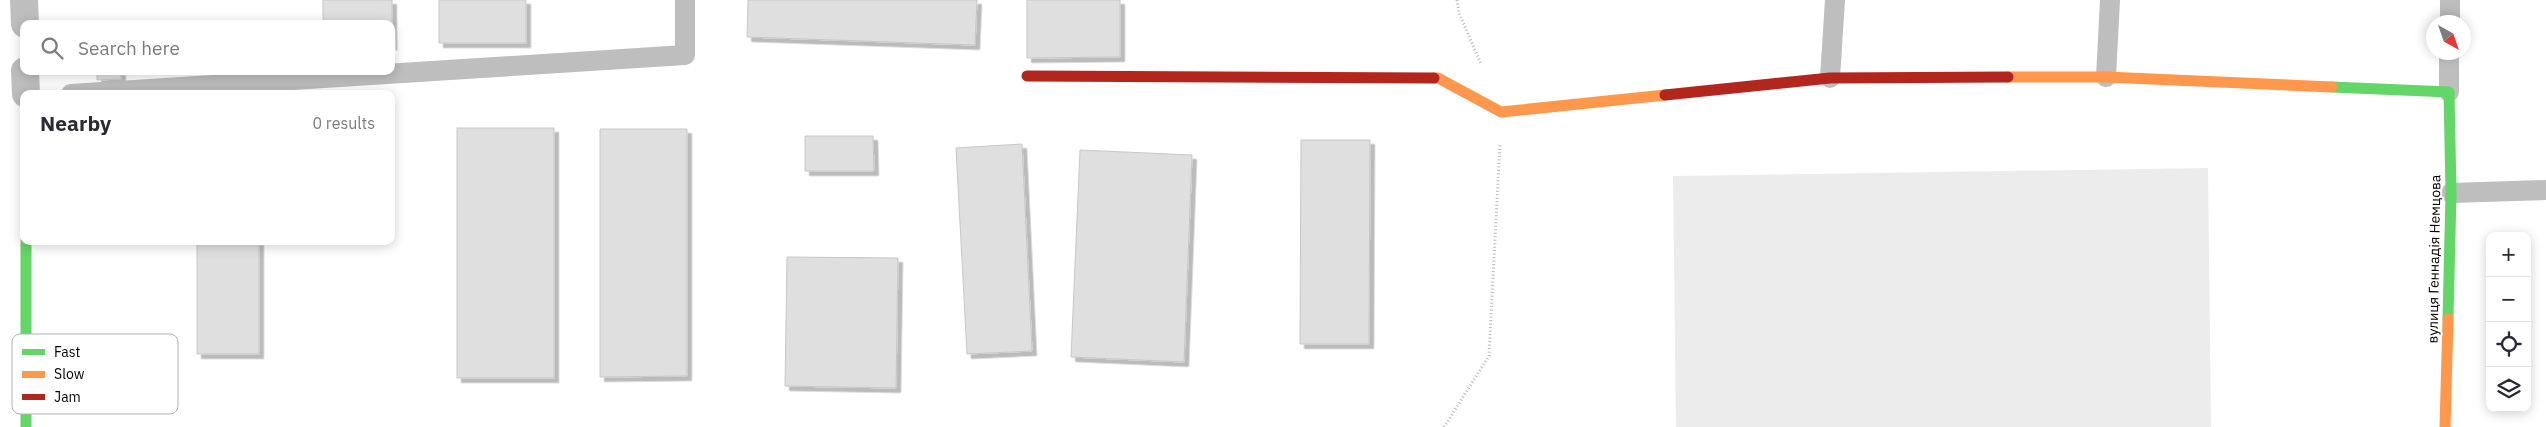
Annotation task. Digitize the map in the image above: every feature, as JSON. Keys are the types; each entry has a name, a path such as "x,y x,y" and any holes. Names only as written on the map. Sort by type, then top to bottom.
{"street":[{"path":"24,0 25,20"},
{"path":"25,75 26,90"},
{"path":"1026,76 1438,78 1501,112 1830,78 2106,77 2448,92"},
{"name":"вулиця Геннадія Немцова","path":"2445,427 2451,193 2448,92"},
{"path":"26,245 26,334"},
{"path":"26,414 26,427"}],"lane":[{"path":"395,73 685,55 686,0"},
{"path":"1830,78 1835,0"},
{"path":"2106,77 2110,0"},
{"path":"2450,0 2450,15"},
{"path":"2448,92 2449,60"},
{"path":"134,90 370,75"},
{"path":"2451,193 2546,190"}],"path":[{"path":"1457,0 1459,13 1482,67"},
{"path":"1444,427 1489,356 1501,112"}],"shaded area":[{"path":"2208,168 2211,427 1676,427 1673,176"}],"building":[{"path":"323,0 392,0 392,20 323,20"},
{"path":"439,0 526,0 526,43 439,43"},
{"path":"748,0 977,0 975,45 747,37"},
{"path":"1027,0 1120,0 1120,57 1027,58"},
{"path":"97,75 121,75 121,79 97,80"},
{"path":"457,128 554,128 554,378 457,378"},
{"path":"600,129 687,129 687,376 600,377"},
{"path":"805,136 873,136 874,171 805,171"},
{"path":"1301,140 1370,140 1369,344 1300,344"},
{"path":"1022,144 1032,351 967,354 956,148"},
{"path":"1080,150 1192,155 1184,362 1071,357"},
{"path":"197,245 259,245 259,354 197,354"},
{"path":"787,257 898,258 896,388 785,386"}],"traffic: fast":[{"path":"2332,87 2449,92 2451,193 2448,319"},
{"path":"26,245 26,334"},
{"path":"26,414 26,427"}],"traffic: slow":[{"path":"2008,77 2106,77 2332,87"},
{"path":"1434,78 1438,78 1501,112 1665,95"},
{"path":"2445,427 2448,319"}],"traffic: jam":[{"path":"1027,76 1434,78"},
{"path":"1665,95 1830,78 2008,77"}]}
